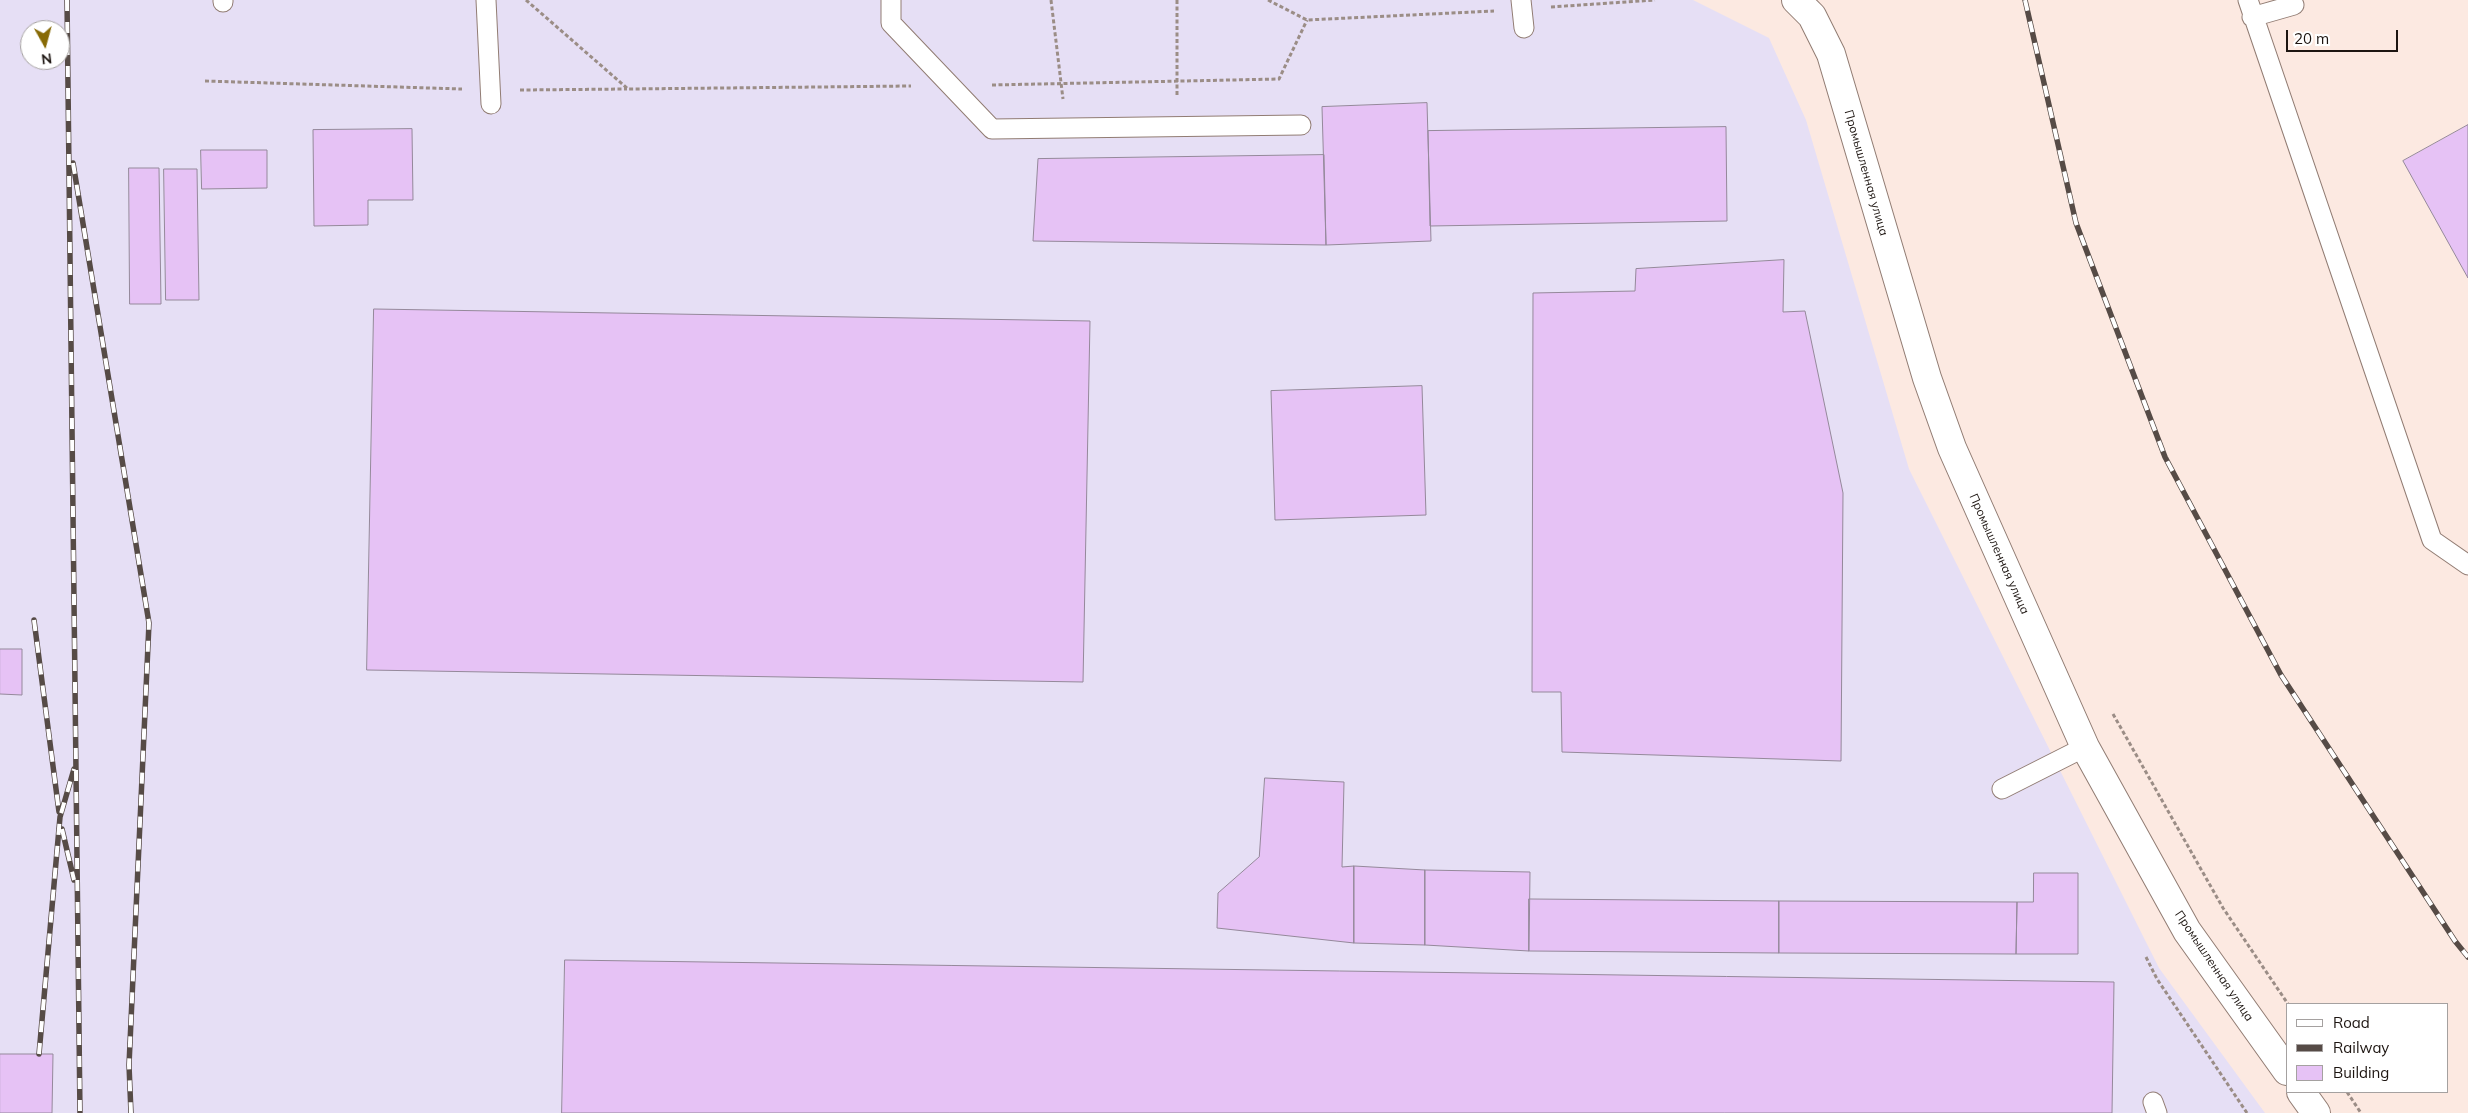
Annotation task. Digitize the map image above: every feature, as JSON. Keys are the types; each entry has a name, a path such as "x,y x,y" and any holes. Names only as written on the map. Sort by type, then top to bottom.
{"street":[{"name":"Промышленная улица","path":"1796,0 1812,16 1831,54 1927,378 1952,448 2085,747 2187,931 2286,1070"},
{"path":"2302,1093 2316,1113"}],"lane":[{"path":"486,0 490,97"},
{"path":"891,0 891,23 992,129 1301,125"},
{"path":"1521,5 1524,28"},
{"path":"2294,5 2250,8 2432,540 2468,565"},
{"path":"2002,789 2085,747"}],"path":[{"path":"526,0 628,89"},
{"path":"1051,0 1067,129"},
{"path":"1177,0 1177,127"},
{"path":"1268,0 1307,20 1521,5 1655,0"},
{"path":"205,81 490,97 628,89 950,86 1279,79 1307,20"},
{"path":"2113,714 2223,908 2287,1003"},
{"path":"2146,956 2157,978 2247,1113"},
{"path":"2348,1093 2361,1113"}],"shaded area":[{"path":"0,0 1693,0 1769,38 1806,120 1909,469 2159,968 2265,1113 0,1113"}],"building":[{"path":"1427,103 1431,241 1326,245 1322,107"},
{"path":"2468,125 2468,278 2403,161"},
{"path":"1726,127 1727,221 1430,226 1428,131"},
{"path":"412,129 413,200 368,200 368,225 314,226 313,130"},
{"path":"201,150 267,150 267,188 202,189"},
{"path":"1324,155 1326,245 1033,241 1038,159"},
{"path":"129,168 159,168 161,304 130,304"},
{"path":"164,169 197,169 199,300 166,300"},
{"path":"1784,260 1783,312 1805,311 1843,493 1841,761 1562,752 1561,692 1532,692 1533,293 1635,291 1636,269"},
{"path":"374,309 1090,321 1083,682 367,670"},
{"path":"1422,386 1426,515 1275,520 1271,391"},
{"path":"0,649 22,649 22,695 0,694"},
{"path":"1265,778 1344,782 1342,867 1354,866 1354,943 1217,928 1218,893 1259,857"},
{"path":"1354,866 1425,870 1425,945 1354,943"},
{"path":"1425,870 1530,872 1529,951 1425,945"},
{"path":"2034,873 2078,873 2078,954 2016,954 2017,902 2033,902"},
{"path":"1529,899 1779,901 1779,953 1529,951"},
{"path":"1779,901 2017,902 2016,954 1779,953"},
{"path":"565,960 2114,982 2112,1113 562,1113"},
{"path":"0,1054 53,1054 52,1113 0,1113"}],"railway":[{"path":"67,0 80,1113"},
{"path":"2025,0 2076,223 2165,457 2281,675 2455,941 2468,957"},
{"path":"73,163 149,623 129,1065 131,1113"},
{"path":"34,620 59,812"},
{"path":"39,1054 60,817 74,769"},
{"path":"62,829 74,880"}]}
